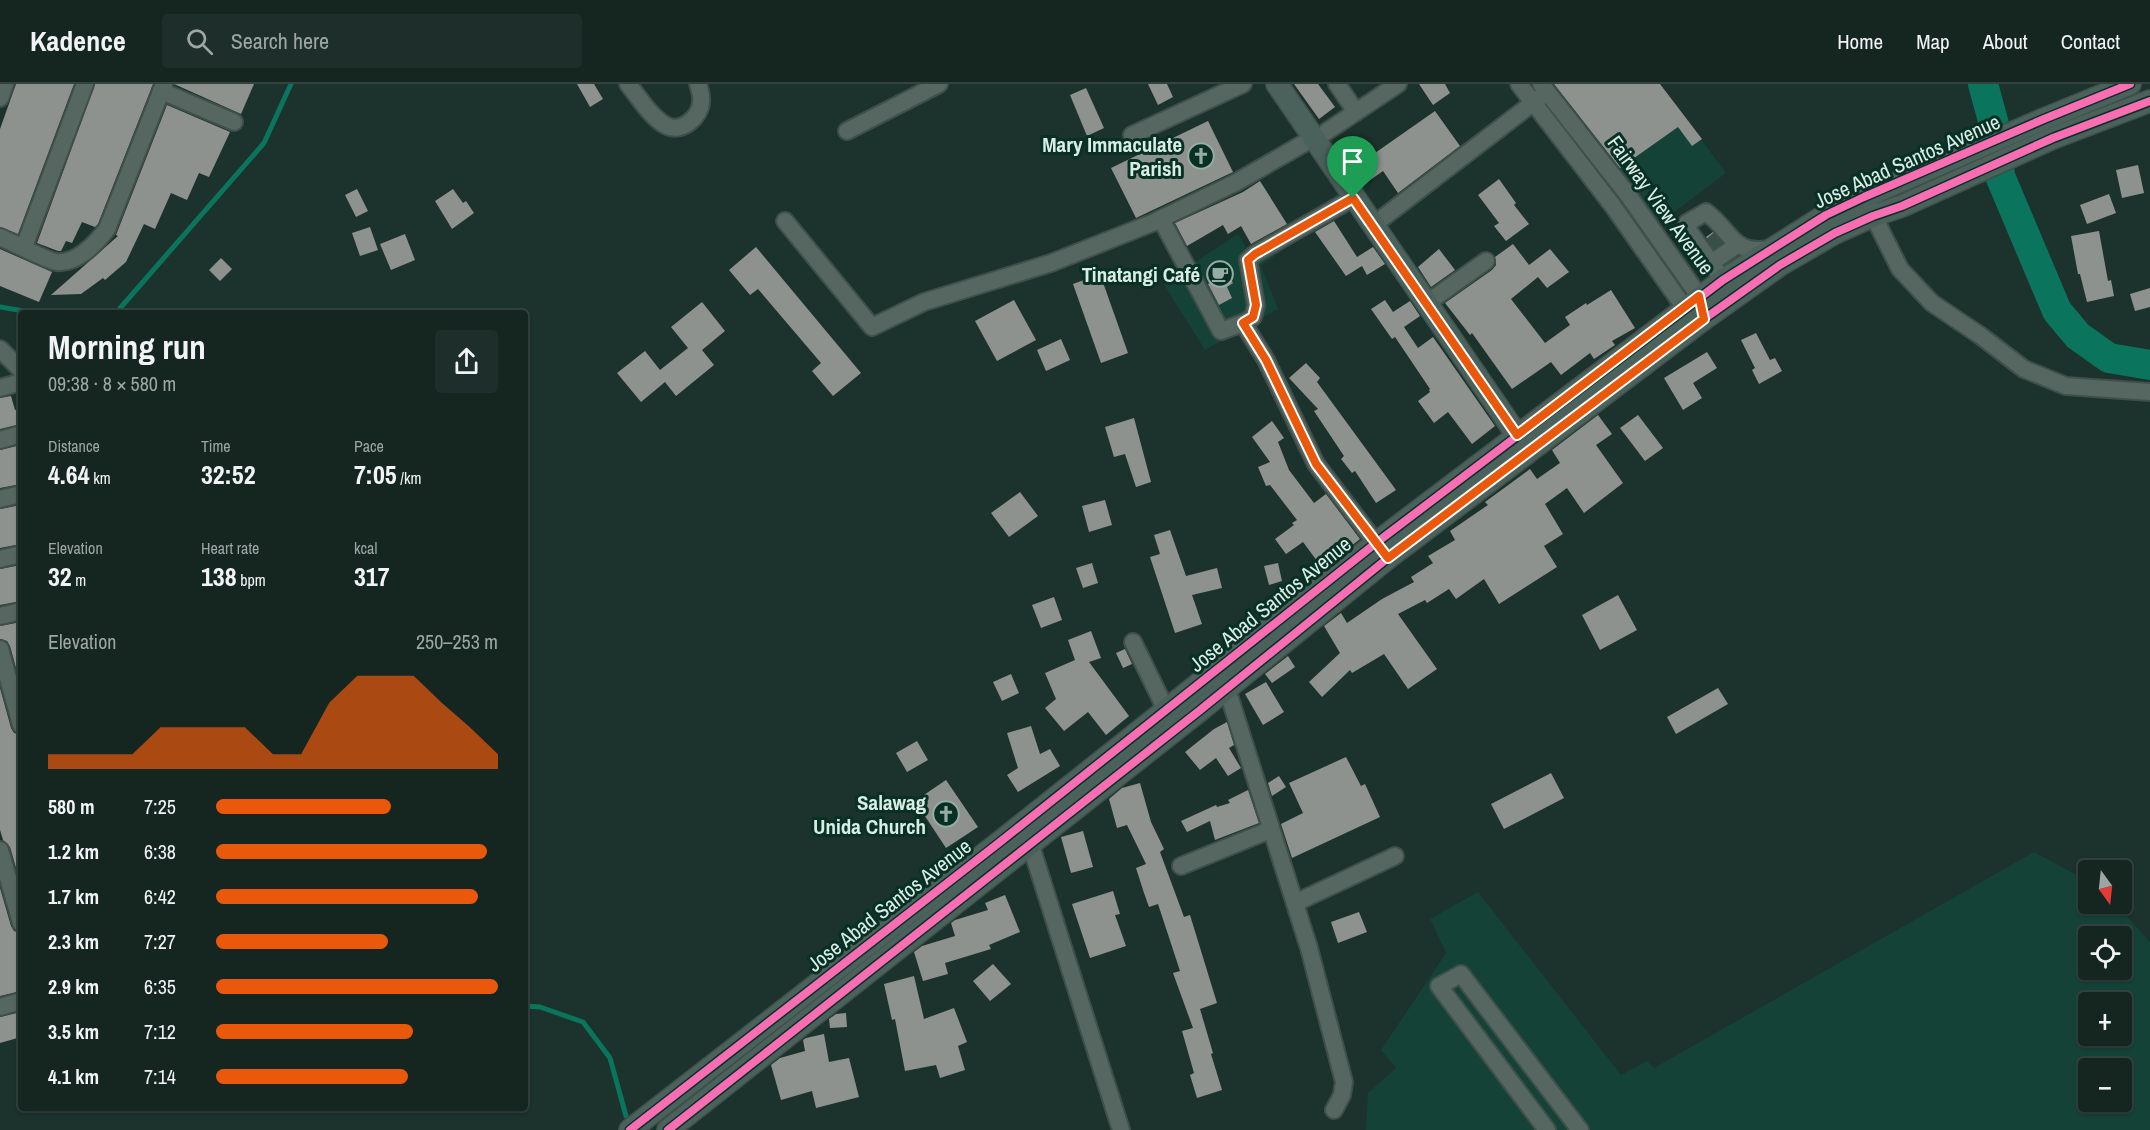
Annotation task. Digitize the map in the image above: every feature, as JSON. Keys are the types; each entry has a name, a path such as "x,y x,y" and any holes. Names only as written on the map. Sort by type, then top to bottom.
{"main road":[{"path":"1277,84 1319,135 1353,198 1427,303 1520,445"},
{"name":"Jose Abad Santos Avenue","path":"1720,257 1775,257 1835,232 1893,185 2044,118 2130,84"},
{"name":"Jose Abad Santos Avenue","path":"1868,206 1902,206 2053,138 2150,100"},
{"name":"Jose Abad Santos Avenue","path":"1171,720 1214,671 1382,550 1520,445 1692,302 1720,257"},
{"name":"Jose Abad Santos Avenue","path":"1520,445 1704,319 1720,257"},
{"name":"Jose Abad Santos Avenue","path":"648,1122 1024,836 1171,720 1227,688 1382,550"},
{"name":"Jose Abad Santos Avenue","path":"668,1130 1024,836"}],"street":[{"path":"0,98 5,84"},
{"path":"24,247 85,84"},
{"path":"628,84 650,111 667,126 676,128 691,121 700,110 701,94 698,84"},
{"path":"846,131 939,84"},
{"path":"1132,135 1243,84"},
{"path":"1336,84 1356,112"},
{"path":"785,221 872,327 924,302 1051,263 1161,219 1235,183 1319,135 1398,84"},
{"name":"Fairway View Avenue","path":"1519,84 1540,93 1628,195 1704,319"},
{"path":"0,237 57,262 81,255 95,244 107,229 162,88 234,122"},
{"path":"1372,225 1540,93"},
{"name":"Fairway View Avenue","path":"1540,93 1612,206 1692,302"},
{"path":"1612,206 1628,195"},
{"path":"1161,219 1221,331 1253,317 1256,305 1248,260 1353,198"},
{"path":"1868,206 1899,269 1932,303 1982,336 2024,369 2066,386 2150,392"},
{"path":"1720,257 1754,251 1775,257"},
{"path":"1427,303 1486,261"},
{"path":"1243,323 1266,360 1316,464 1372,534 1382,550"},
{"path":"0,349 18,367"},
{"path":"0,388 18,383"},
{"path":"0,440 18,435"},
{"path":"0,500 18,495"},
{"path":"0,559 18,555"},
{"path":"0,616 18,612"},
{"path":"1133,642 1171,720"},
{"path":"0,649 18,713"},
{"path":"1214,671 1227,688 1309,948 1344,1082 1342,1095 1334,1110"},
{"path":"1181,866 1270,830"},
{"path":"1024,836 1121,1130"},
{"path":"0,850 18,913"},
{"path":"1294,903 1395,856"},
{"path":"1547,1130 1438,986 1461,974 1580,1130"},
{"path":"0,1006 18,1002"}],"shaded area":[{"path":"1660,84 1726,173 1660,223 1580,116"},
{"name":"Tinatangi Café","path":"1333,214 1261,266 1278,309 1205,350 1163,283 1238,234 1248,250"},
{"path":"2034,852 2078,876 2078,914 2125,914 2150,942 2150,1130 1366,1130 1368,1093 1396,1068 1381,1050 1446,953 1430,919 1478,892 1621,1075 1647,1061 1654,1068"}],"building":[{"path":"16,84 74,84 18,234 0,227 0,129"},
{"path":"95,84 153,84 98,224 95,227 82,222 72,243 66,241 61,251 58,251 37,243"},
{"path":"174,84 254,84 241,114"},
{"path":"577,84 594,84 603,99 590,107"},
{"path":"1148,84 1167,84 1173,97 1158,105"},
{"path":"1294,84 1318,84 1335,107 1319,119"},
{"path":"1419,84 1445,84 1450,93 1433,105"},
{"path":"1554,84 1660,84 1702,139 1692,146 1678,127 1620,168"},
{"path":"1086,88 1104,128 1087,136 1070,95"},
{"path":"167,105 230,132 209,177 199,173 187,200 171,193 155,229 144,224 126,262 105,280 103,278 81,294 51,295 118,236 116,235"},
{"path":"1435,111 1460,146 1398,193 1383,171 1366,183 1355,167"},
{"path":"1208,121 1233,172 1136,218 1111,168"},
{"path":"2138,165 2144,193 2122,198 2116,170"},
{"path":"1499,179 1516,203 1514,205 1529,224 1506,241 1494,226 1499,223 1478,195"},
{"path":"1260,181 1287,224 1251,244 1241,226 1228,234 1223,225 1187,246 1175,223 1243,192"},
{"path":"357,189 368,211 356,217 345,195"},
{"path":"453,189 463,203 466,201 474,213 452,229 435,201"},
{"path":"2109,194 2116,213 2087,224 2080,205"},
{"path":"1334,221 1357,257 1373,247 1385,264 1367,275 1362,266 1346,276 1315,232"},
{"path":"370,227 378,250 360,256 352,233"},
{"path":"2099,231 2108,281 2111,280 2114,296 2087,302 2080,274 2078,274 2071,236"},
{"path":"1713,232 1722,243 1714,248 1706,237"},
{"path":"405,234 415,260 391,270 380,244"},
{"path":"1513,244 1529,265 1550,249 1569,272 1547,288 1538,277 1511,299 1545,343 1570,325 1565,317 1611,290 1635,328 1612,341 1615,345 1594,359 1590,353 1561,375 1551,362 1512,389 1472,333 1470,335 1445,303 1492,270 1496,265 1495,257"},
{"path":"756,247 861,373 833,396 812,371 821,363 758,289 750,295 729,270"},
{"path":"0,249 52,272 39,302 0,286"},
{"path":"1439,249 1455,270 1431,287 1418,267"},
{"path":"221,258 232,269 220,281 209,270"},
{"path":"1226,272 1233,283 1227,287 1232,298 1219,305 1208,284"},
{"path":"1100,274 1128,353 1101,363 1073,284"},
{"path":"2150,288 2150,307 2135,311 2130,294"},
{"path":"1014,300 1036,340 997,361 975,321"},
{"path":"1385,300 1393,312 1410,301 1420,316 1404,327 1418,348 1433,337 1495,426 1472,444 1448,412 1434,423 1418,401 1430,392 1430,389 1395,337 1392,339 1371,309"},
{"path":"702,302 725,331 702,350 714,365 676,396 665,382 641,402 617,373 645,351 660,370 688,348 671,327"},
{"path":"1756,333 1770,360 1775,358 1782,371 1759,384 1752,370 1755,368 1741,340"},
{"path":"1061,339 1070,360 1046,371 1037,350"},
{"path":"1707,352 1717,368 1693,383 1702,398 1683,410 1664,378"},
{"path":"1306,363 1320,378 1317,382 1396,490 1376,503 1355,471 1352,473 1341,459 1344,456 1314,411 1318,409 1289,378"},
{"path":"11,396 15,410 18,410 18,425 0,429 0,398"},
{"path":"1598,415 1612,434 1596,445 1623,483 1584,513 1567,488 1545,504 1563,534 1544,546 1557,567 1499,604 1484,579 1456,599 1449,589 1427,603 1425,600 1398,614 1437,669 1408,689 1384,654 1352,673 1350,670 1322,697 1309,682 1340,653 1324,626 1341,613 1347,623 1382,599 1414,582 1411,577 1433,563 1428,556 1455,540 1450,531 1488,505 1485,502 1530,469 1537,479 1560,463 1552,450"},
{"path":"1638,415 1663,448 1645,461 1620,428"},
{"path":"1134,418 1151,482 1136,487 1125,454 1114,457 1105,427"},
{"path":"1272,421 1284,438 1278,442 1289,470 1314,503 1326,494 1360,539 1323,569 1303,542 1286,554 1275,539 1294,525 1292,523 1297,520 1270,485 1266,486 1258,467 1270,462 1252,437"},
{"path":"18,446 18,485 0,488 0,450"},
{"path":"1020,492 1038,516 1009,537 991,513"},
{"path":"1105,500 1112,525 1089,532 1082,506"},
{"path":"18,506 18,545 0,548 0,509"},
{"path":"1170,530 1186,576 1217,568 1222,588 1192,595 1202,624 1175,633 1150,557 1160,554 1154,535"},
{"path":"1092,563 1098,583 1083,588 1076,568"},
{"path":"1278,563 1282,581 1269,585 1264,566"},
{"path":"18,566 18,602 0,605 0,569"},
{"path":"1618,595 1637,630 1600,650 1582,615"},
{"path":"1054,597 1062,620 1041,628 1032,605"},
{"path":"18,623 18,675 10,646 7,641 0,639 0,626"},
{"path":"1091,631 1101,658 1089,662 1129,716 1106,735 1088,712 1064,731 1045,708 1056,699 1045,673 1075,660 1068,640"},
{"path":"1125,649 1132,664 1123,668 1116,653"},
{"path":"1288,656 1295,667 1272,683 1265,674"},
{"path":"1011,674 1019,693 1002,701 993,682"},
{"path":"1266,682 1284,712 1263,725 1245,694"},
{"path":"0,688 11,728 18,734 18,875 10,847 3,840 0,830"},
{"path":"1718,688 1728,704 1676,734 1667,717"},
{"path":"1227,722 1234,745 1229,748 1241,768 1228,776 1216,758 1200,770 1185,752 1214,729"},
{"path":"1031,726 1040,754 1050,749 1060,766 1018,792 1007,775 1018,768 1007,733"},
{"path":"917,741 928,760 907,772 896,753"},
{"path":"1346,757 1361,786 1365,784 1380,817 1292,858 1281,824 1303,813 1289,783"},
{"path":"1551,773 1564,798 1504,829 1491,804"},
{"path":"1279,776 1286,787 1272,796 1268,783"},
{"name":"Salawag Unida Church","path":"946,780 978,827 946,848 915,801"},
{"path":"1140,783 1151,822 1164,849 1160,852 1184,917 1190,915 1217,1003 1200,1009 1222,1090 1197,1098 1190,1075 1194,1073 1182,1031 1193,1028 1173,973 1180,971 1158,904 1149,907 1136,868 1146,864 1127,825 1117,828 1109,799 1122,788"},
{"path":"1248,790 1259,823 1215,840 1210,821 1187,832 1181,821 1216,805 1217,807 1230,803 1228,800"},
{"path":"1083,831 1093,867 1071,873 1061,837"},
{"path":"0,888 11,926 18,932 18,992 0,996"},
{"path":"1113,891 1120,914 1115,915 1126,946 1090,958 1072,904"},
{"path":"1005,895 1020,932 989,945 991,949 945,963 948,974 923,981 914,952 922,946 955,936 951,923 988,910 985,903"},
{"path":"1359,912 1367,932 1338,943 1331,922"},
{"path":"993,964 1011,984 990,1001 973,981"},
{"path":"914,976 924,1019 954,1008 967,1042 958,1046 965,1070 940,1078 936,1065 905,1071 895,1019 892,1020 884,984"},
{"path":"18,1013 18,1038 0,1043 0,1017"},
{"path":"846,1013 847,1027 830,1028 829,1019 836,1014"},
{"path":"824,1034 829,1062 849,1058 859,1097 816,1108 812,1091 781,1100 771,1065 780,1058 805,1051 803,1040 806,1038"}],"waterway":[{"path":"118,310 264,143 291,84"},
{"path":"1983,84 1995,128 2000,176 2057,311 2078,336 2109,358 2150,365"},
{"path":"0,307 18,310"},
{"path":"528,1006 540,1007 583,1022 610,1058 626,1116"}],"tunnel":[{"path":"1708,248 1720,238"}],"cycle path":[{"path":"630,1130 1000,842 1376,543 1723,280 1826,215 2044,119 2130,84"},
{"path":"668,1130 1199,711 1388,558 1704,319 1780,265 1835,233 1873,216 1902,206 2053,138 2150,101"}],"place":[{"name":"Mary Immaculate Parish","path":"1201,156"},
{"name":"Tinatangi Café","path":"1220,274"},
{"name":"Salawag Unida Church","path":"946,814"}],"route":[{"path":"1353,198 1517,435 1699,296 1704,319 1388,558 1372,534 1316,464 1266,360 1243,323 1253,317 1256,305 1248,260 1353,198"}]}
